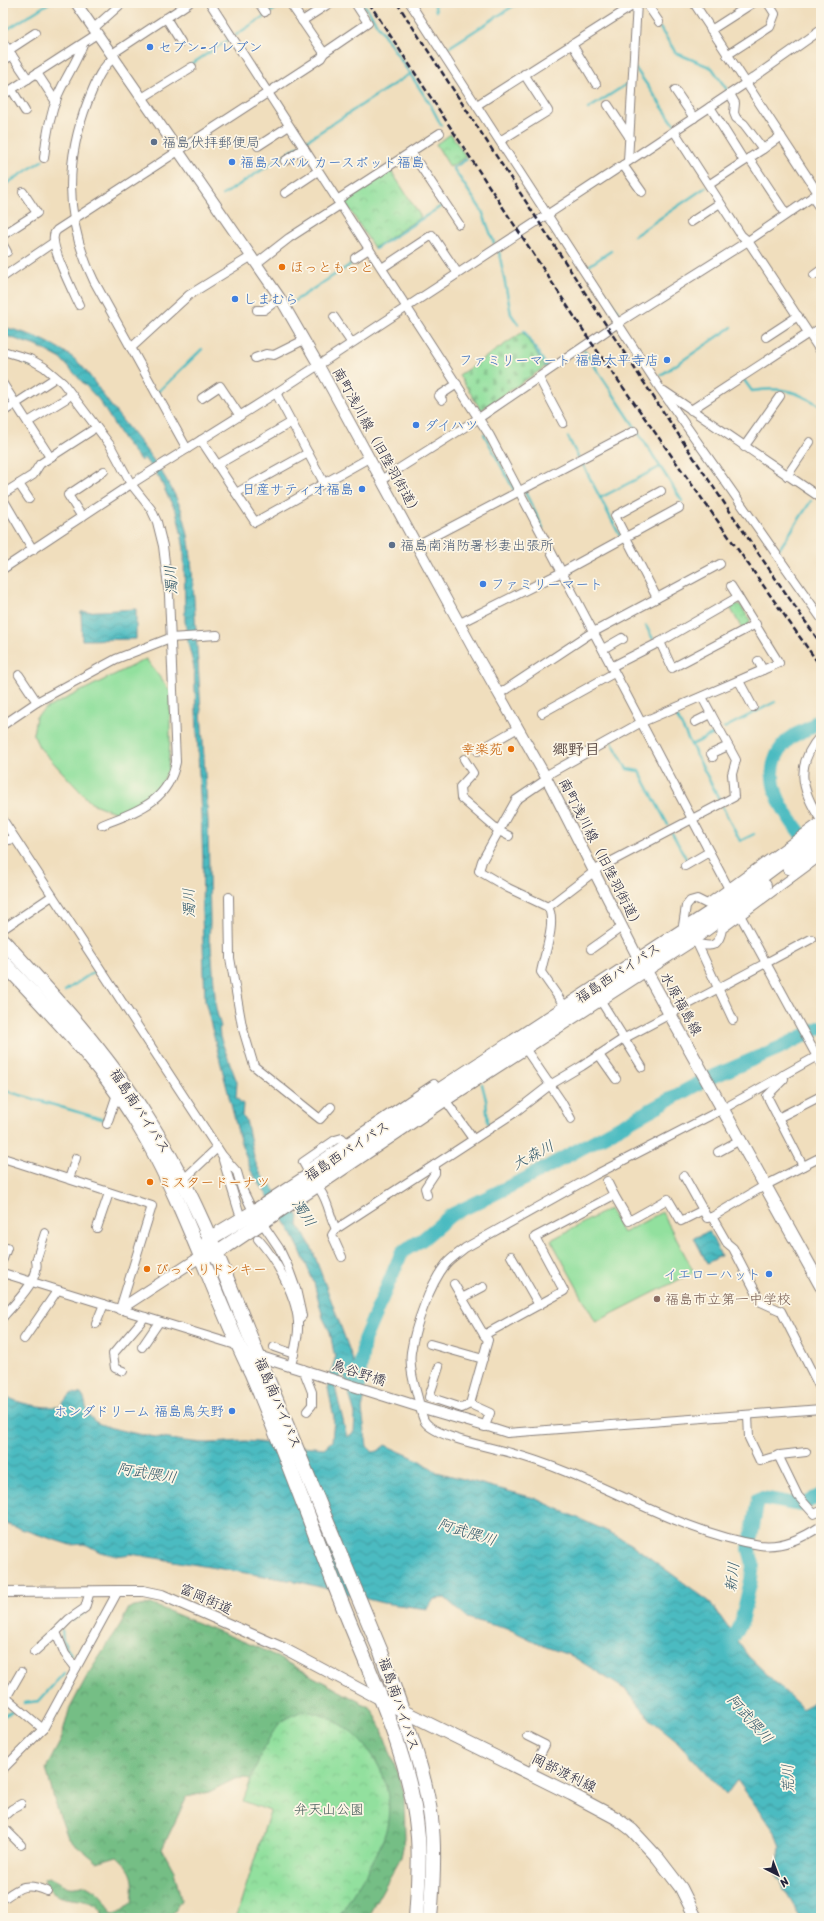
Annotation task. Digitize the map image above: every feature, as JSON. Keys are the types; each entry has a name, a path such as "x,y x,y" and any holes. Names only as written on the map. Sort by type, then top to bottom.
{"highway":[{"name":"福島西バイパス","path":"731,910 821,832"},
{"name":"福島西バイパス","path":"200,1257 216,1253 260,1216 294,1192 642,964 689,939 821,844"},
{"name":"福島南バイパス","path":"3,941 111,1065 148,1118 183,1180 216,1253 381,1652 401,1708 424,1780 431,1818 433,1856 430,1918"},
{"name":"福島南バイパス","path":"3,962 63,1025 99,1068 153,1151 266,1408 381,1700 401,1757 415,1814 419,1860 416,1918"},
{"name":"福島西バイパス","path":"568,1012 599,998 642,964"},
{"name":"福島西バイパス","path":"209,1239 260,1216"},
{"path":"200,1257 209,1239"}],"main road":[{"name":"水原福島線","path":"642,964 764,1186 821,1286"},
{"name":"岡部渡利線","path":"381,1700 401,1708 601,1809 632,1830 647,1845 675,1879 696,1918"}],"street":[{"name":"南町浅川線（旧陸羽街道）","path":"76,3 114,55 177,150 280,298 318,364 368,458 546,778 595,870 622,927 642,964"},
{"path":"3,95 83,44 122,3"},
{"path":"187,449 87,268 77,240 73,219 71,204 71,173 78,129 99,74 105,65 114,55 189,3"},
{"path":"210,3 479,418 594,631 640,723 729,889"},
{"path":"259,3 265,12"},
{"path":"290,3 324,53"},
{"path":"302,21 330,3"},
{"path":"79,305 65,273 54,242 54,236 57,230 177,150 321,58 324,53 368,23 355,3"},
{"path":"410,3 661,390 821,618"},
{"path":"477,105 637,3"},
{"path":"637,3 630,138 626,163 642,192"},
{"path":"646,3 659,22"},
{"path":"694,3 817,194 821,210"},
{"path":"728,55 770,27 775,14 768,3"},
{"path":"711,30 749,4"},
{"path":"166,18 181,42"},
{"path":"3,569 34,550 131,484 276,393 406,305 626,163 730,94 821,30"},
{"path":"3,61 10,53 35,33"},
{"path":"3,42 28,79"},
{"path":"44,158 46,137 56,102 83,44"},
{"path":"572,44 596,84"},
{"path":"142,98 192,67"},
{"path":"36,73 56,102"},
{"path":"500,141 548,111 524,74"},
{"path":"12,90 25,111"},
{"path":"675,90 694,118"},
{"path":"730,94 735,103 734,114 736,118 744,124 763,149"},
{"path":"608,105 630,138"},
{"path":"710,107 786,214"},
{"path":"258,146 289,126"},
{"path":"674,131 741,235 748,241 798,316 815,331 821,352"},
{"path":"131,348 189,295 254,260 290,238 339,202 440,133"},
{"path":"713,182 781,136"},
{"path":"285,161 304,148"},
{"path":"411,152 459,224"},
{"path":"285,193 318,171"},
{"path":"3,235 37,213 24,192"},
{"path":"381,480 540,378 618,323 748,241 817,194"},
{"path":"691,222 720,203"},
{"path":"382,268 432,235 458,272"},
{"path":"3,277 54,242"},
{"path":"356,258 369,249"},
{"path":"814,275 821,270"},
{"path":"257,310 264,310 280,298"},
{"path":"766,337 798,316"},
{"path":"334,317 351,342"},
{"path":"691,410 815,331"},
{"path":"256,358 266,354 274,355 304,340"},
{"path":"3,351 30,359 44,367 63,383 110,445 131,484 151,509 163,546 174,638 176,762 174,770 163,791 148,805 102,825"},
{"path":"540,378 563,423"},
{"path":"3,412 52,380"},
{"path":"3,384 50,457"},
{"path":"442,400 439,396 457,384"},
{"path":"202,398 220,386 240,416"},
{"path":"661,390 821,498"},
{"path":"276,393 324,483"},
{"path":"744,447 780,396"},
{"path":"28,422 67,398"},
{"path":"217,465 292,422"},
{"path":"3,494 33,475 40,464 91,431"},
{"path":"417,545 634,431"},
{"path":"201,440 255,522 368,458"},
{"path":"787,476 810,442"},
{"path":"236,493 308,453"},
{"path":"82,517 68,495 104,471"},
{"path":"19,484 29,499"},
{"path":"656,598 615,516 661,492"},
{"path":"3,499 34,550"},
{"path":"460,623 562,572 679,508"},
{"path":"499,694 594,631 720,564"},
{"path":"568,1012 541,972 551,929 551,913 548,907 508,888 479,871 482,861 516,800 546,778 640,723 779,663 731,586"},
{"path":"542,713 738,597"},
{"path":"660,642 672,668 756,624"},
{"path":"3,725 37,702 116,659 174,638 217,635"},
{"path":"603,649 622,638 623,639"},
{"path":"758,661 763,670"},
{"path":"19,675 37,702"},
{"path":"739,681 753,707"},
{"path":"548,907 595,870 734,797 732,774 736,760 702,697"},
{"path":"695,722 711,714"},
{"path":"478,751 518,728"},
{"path":"733,1020 719,988 689,939 686,906 690,901 696,899 707,904 788,846 821,820 810,804 804,788 802,774 804,760 821,735"},
{"path":"712,757 711,754 728,746"},
{"path":"464,759 473,773 460,787 461,798 499,831 509,836"},
{"path":"3,820 217,1148 236,1172 242,1189 279,1248 288,1267 296,1289 302,1316 298,1320"},
{"path":"3,841 15,839"},
{"path":"685,866 709,852"},
{"path":"689,939 709,946 716,944 720,940 722,929 731,910 804,869 821,856"},
{"path":"3,929 52,896"},
{"path":"229,897 230,958 242,1026 254,1066 320,1119 331,1107"},
{"path":"731,910 766,964 818,1054 821,1064"},
{"path":"591,949 622,927"},
{"path":"342,1257 332,1235 336,1229 473,1139 514,1114 550,1085 623,1039 669,1013 812,939"},
{"path":"599,998 623,1039 642,1067"},
{"path":"522,1043 571,1119"},
{"path":"818,1054 783,1075 721,1106 465,1248 447,1263 433,1284 411,1352 412,1369 420,1408 424,1421 433,1429 462,1440 524,1456 556,1467 670,1518 722,1537 761,1545 772,1545 795,1540 821,1526"},
{"path":"599,1055 616,1080"},
{"path":"783,1075 784,1079 767,1096 803,1166"},
{"path":"308,1170 434,1084 443,1094 473,1139"},
{"path":"107,1124 117,1094"},
{"path":"778,1118 821,1096"},
{"path":"718,1152 740,1140"},
{"path":"183,1180 217,1148"},
{"path":"222,1155 239,1212"},
{"path":"684,1176 707,1218 712,1217 764,1186 821,1157"},
{"path":"3,1158 152,1206 120,1309"},
{"path":"69,1179 76,1158"},
{"path":"427,1195 425,1188 435,1172 435,1165"},
{"path":"607,1181 629,1221 668,1199 681,1221 703,1210"},
{"path":"320,1190 329,1205 332,1220 336,1229"},
{"path":"97,1228 109,1193"},
{"path":"484,1335 564,1291 535,1237 614,1195"},
{"path":"712,1217 727,1243 733,1248 761,1302 781,1311 821,1390"},
{"path":"4,1312 32,1282 37,1265 36,1262 45,1233"},
{"path":"258,1239 276,1262 293,1302 298,1320 298,1329 291,1365"},
{"path":"3,1259 7,1248"},
{"path":"511,1256 539,1305"},
{"path":"120,1309 200,1257"},
{"path":"3,1273 238,1346 258,1356"},
{"path":"439,1368 429,1397 462,1408 470,1404 488,1340 454,1284"},
{"path":"462,1298 484,1287"},
{"path":"24,1339 57,1291"},
{"path":"96,1324 104,1304"},
{"path":"123,1371 115,1368 114,1354 144,1317"},
{"path":"142,1347 159,1322"},
{"path":"430,1344 483,1359"},
{"path":"274,1347 294,1354"},
{"name":"鳥谷野橋","path":"258,1356 291,1365 420,1408 485,1426"},
{"path":"307,1371 312,1392 312,1405 307,1411"},
{"path":"470,1404 490,1413 485,1426 507,1433 821,1408"},
{"path":"748,1415 749,1438 760,1461 778,1455 806,1452"},
{"path":"778,1455 798,1496 814,1514 821,1510"},
{"path":"34,1652 69,1619 85,1608 90,1591"},
{"path":"3,1769 43,1729 118,1591"},
{"name":"富岡街道","path":"3,1592 143,1591 162,1595 283,1648 381,1700"},
{"path":"56,1632 65,1654 76,1668"},
{"path":"21,1672 5,1697 43,1729"},
{"path":"527,1736 545,1745 530,1774"},
{"path":"3,1817 12,1809 21,1804"},
{"path":"4,1830 21,1845"},
{"path":"3,1899 18,1888 30,1885 47,1891"}],"green space":[{"path":"451,134 466,157 450,167 436,144"},
{"path":"390,169 421,217 374,248 343,199"},
{"path":"523,332 545,367 481,410 459,375"},
{"path":"736,604 740,605 750,620 749,624 742,629 730,607"},
{"path":"146,659 170,691 170,740 168,770 157,792 149,801 124,812 117,813 91,803 39,747 33,734 36,717 45,709"},
{"path":"609,1209 623,1233 662,1212 694,1272 596,1322 551,1240"},
{"path":"151,1604 262,1649 371,1708 380,1724 404,1792 405,1838 401,1857 367,1918 246,1918 288,1823 265,1790 246,1778 235,1779 209,1792 187,1797 162,1849 174,1871 181,1900 170,1918 104,1918 101,1910 90,1902 59,1896 48,1888 44,1879 49,1877 69,1887 86,1885 102,1897 112,1915 120,1912 132,1902 132,1876 127,1867 117,1856 97,1862 68,1838 55,1803 46,1768 61,1740 69,1710 87,1676 120,1625 129,1608"},
{"name":"弁天山公園","path":"303,1711 322,1715 340,1724 356,1736 369,1750 379,1767 386,1786 389,1806 387,1826 384,1837 373,1861 338,1918 236,1918 270,1811 243,1801 264,1748 275,1729 283,1720"}],"water":[{"path":"3,327 22,332 56,346 78,362 159,468 175,495 184,518 190,546 193,584 208,821 209,941 211,945 216,1009 221,1027 219,1029 220,1037 237,1082 236,1098 243,1104 242,1116 246,1120 255,1161 261,1175 299,1216 298,1225 311,1246 348,1346 365,1395 362,1410 367,1446 373,1452 378,1451 385,1445 421,1461 437,1472 534,1498 613,1534 631,1544 710,1602 748,1656 803,1709 821,1696 821,1748 816,1763 821,1779 821,1918 801,1918 776,1876 780,1848 775,1832 737,1780 726,1795 675,1739 650,1719 626,1690 572,1656 546,1647 511,1630 467,1618 445,1598 434,1599 428,1609 383,1603 300,1582 131,1554 116,1556 100,1552 85,1544 70,1545 3,1523 3,1395 23,1403 38,1406 59,1407 72,1393 81,1394 85,1401 89,1415 96,1422 118,1430 169,1439 199,1443 246,1441 324,1448 332,1441 334,1418 327,1383 335,1359 330,1332 323,1318 314,1283 300,1250 289,1228 251,1171 240,1140 205,1001 202,913 203,860 194,667 188,643 185,621 184,549 176,511 160,479 144,458 141,461 123,439 99,400 61,359 39,347 3,335","holes":["343,1371 355,1415 354,1432 347,1437 335,1387"]},
{"path":"136,609 136,639 82,640 81,612"},
{"path":"709,1231 721,1256 707,1263 694,1238"}],"waterway":[{"path":"3,32 49,3"},
{"path":"236,35 284,3"},
{"path":"363,3 430,104 441,125"},
{"path":"434,3 436,11"},
{"path":"448,48 518,3"},
{"path":"660,28 676,53 712,68 727,90"},
{"path":"190,65 230,39"},
{"path":"636,69 674,124"},
{"path":"306,141 411,73"},
{"path":"588,109 630,82"},
{"path":"223,195 299,146"},
{"path":"467,159 453,168 482,211 494,243"},
{"path":"3,186 43,160"},
{"path":"634,236 706,187"},
{"path":"375,249 443,205"},
{"path":"611,251 587,267 619,313"},
{"path":"499,252 511,314 518,324"},
{"path":"293,302 356,261"},
{"path":"661,375 732,327"},
{"path":"524,331 547,367"},
{"path":"158,392 202,349"},
{"path":"584,350 635,427"},
{"path":"3,360 9,356"},
{"path":"20,360 44,372"},
{"path":"744,380 752,391 772,389 788,391 796,393 821,406"},
{"path":"638,432 682,501"},
{"path":"484,434 514,490"},
{"path":"568,437 578,457"},
{"path":"581,461 620,536"},
{"path":"600,498 660,467"},
{"path":"818,491 821,487"},
{"path":"524,490 543,528"},
{"path":"780,548 811,501"},
{"path":"646,626 653,639"},
{"path":"724,728 775,702"},
{"path":"675,713 720,801"},
{"name":"大森川","path":"811,846 791,821 776,794 773,780 774,765 779,751 790,738 811,727 821,717"},
{"path":"691,745 718,732"},
{"path":"612,742 627,769 639,771 668,825"},
{"path":"722,806 740,841 754,834"},
{"path":"672,833 688,862"},
{"path":"65,991 98,969"},
{"name":"大森川","path":"357,1395 364,1340 402,1252 423,1239 451,1215 529,1177 703,1081 779,1048 821,1027"},
{"path":"482,1084 486,1100 488,1123"},
{"path":"3,1090 105,1120"},
{"name":"新川","path":"725,1652 741,1623 751,1580 753,1564 749,1549 758,1499 762,1498 801,1505 821,1495"},
{"path":"73,1620 86,1612"},
{"path":"62,1630 63,1640 71,1655"},
{"path":"24,1703 39,1701 64,1673"},
{"path":"3,1716 12,1712"}],"railway":[{"path":"369,3 591,342 821,667"},
{"path":"397,3 659,406 821,644"}],"place":[{"name":"セブン-イレブン","path":"150,47"},
{"name":"福島伏拝郵便局","path":"154,142"},
{"name":"福島スバル カースポット福島","path":"232,162"},
{"name":"ほっともっと","path":"282,267"},
{"name":"しまむら","path":"235,299"},
{"name":"ファミリーマート 福島太平寺店","path":"667,360"},
{"name":"ダイハツ","path":"416,425"},
{"name":"日産サティオ福島","path":"362,489"},
{"name":"福島南消防署杉妻出張所","path":"392,545"},
{"name":"ファミリーマート","path":"483,584"},
{"name":"幸楽苑","path":"511,749"},
{"name":"ミスタードーナツ","path":"150,1182"},
{"name":"びっくりドンキー","path":"147,1269"},
{"name":"イエローハット","path":"769,1274"},
{"name":"福島市立第一中学校","path":"657,1299"},
{"name":"ホンダドリーム 福島鳥矢野","path":"232,1411"}],"district":[{"name":"郷野目","path":"576,749"}],"water label":[{"name":"濁川","path":"171,580"},
{"name":"濁川","path":"189,903"},
{"name":"濁川","path":"304,1213"},
{"name":"阿武隈川","path":"147,1473"},
{"name":"阿武隈川","path":"467,1532"},
{"name":"阿武隈川","path":"750,1719"},
{"name":"荒川","path":"788,1779"}]}
